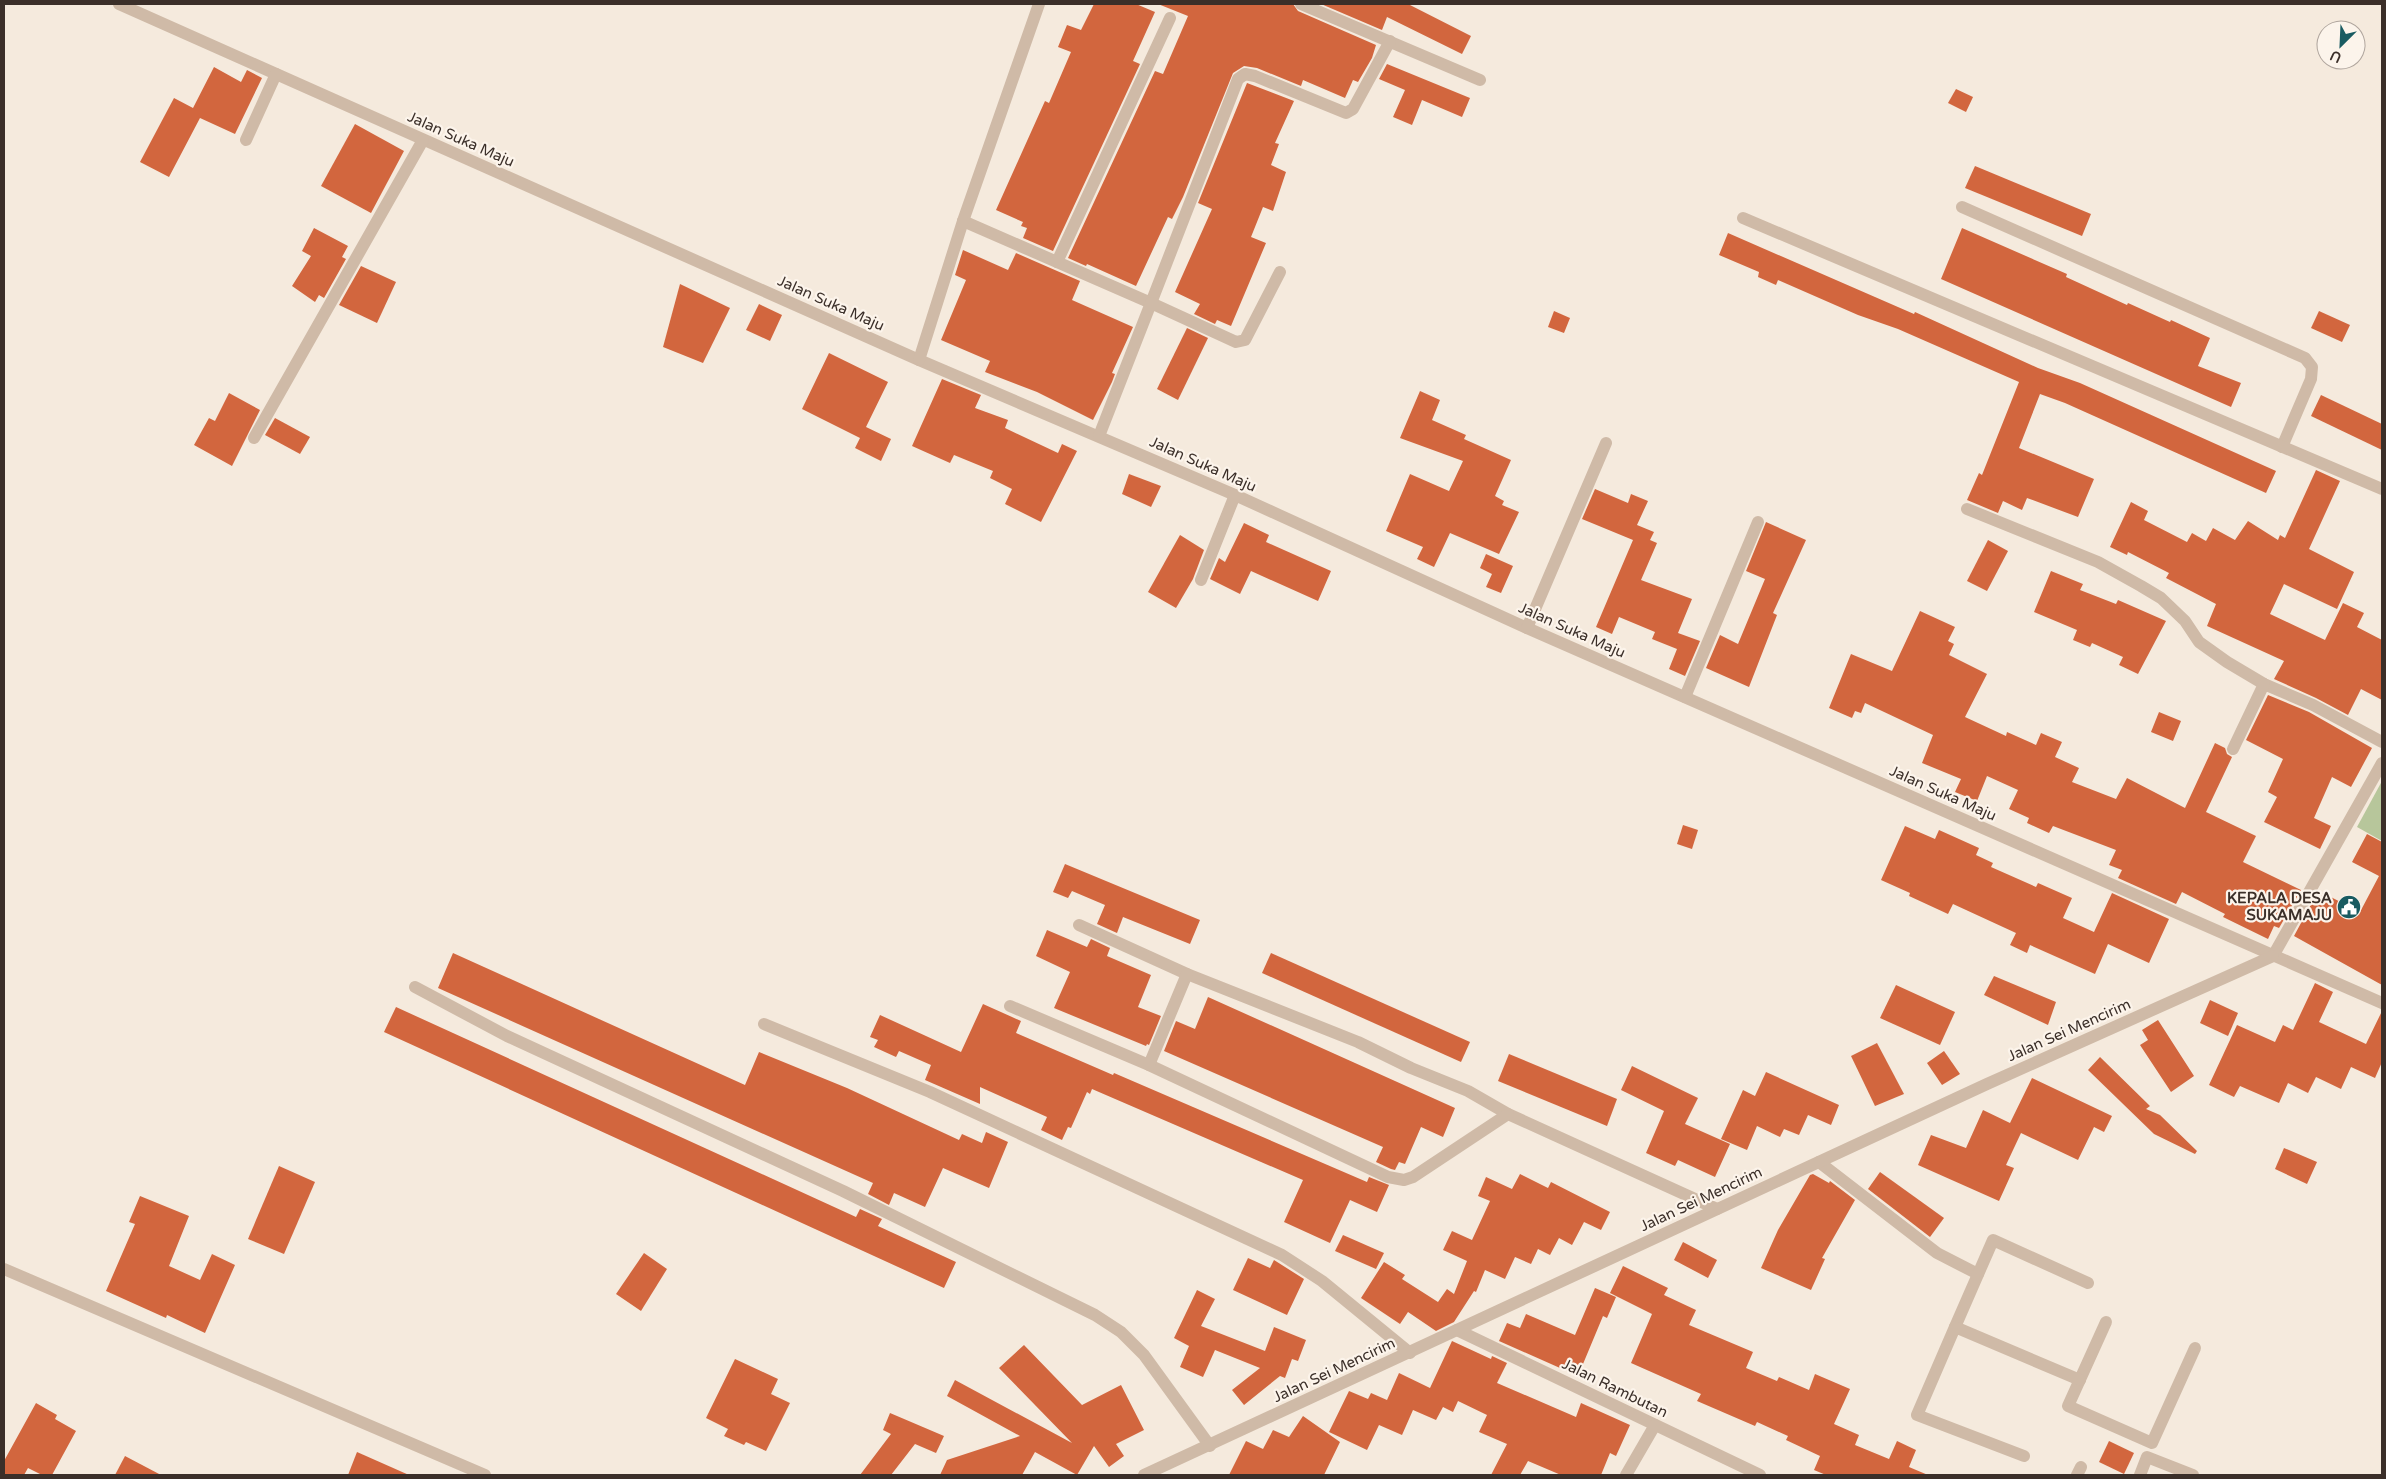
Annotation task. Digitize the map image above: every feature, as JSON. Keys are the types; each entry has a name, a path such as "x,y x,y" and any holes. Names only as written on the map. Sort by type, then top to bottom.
{"street":[{"name":"Jalan Suka Maju","path":"119,4 919,360 1235,495 1527,628 2382,1003"},
{"path":"919,360 963,221 1039,4"},
{"path":"1302,4 1480,80"},
{"path":"1057,262 1170,18"},
{"path":"1099,436 1238,79 1245,74 1255,76 1346,113 1353,109 1390,41"},
{"path":"246,140 276,74"},
{"path":"254,438 423,140"},
{"path":"1962,207 2305,358 2312,366 2311,379 2282,447"},
{"path":"1743,218 2382,489"},
{"path":"963,221 1236,342 1245,340 1280,272"},
{"path":"1527,628 1606,443"},
{"path":"1201,580 1235,495"},
{"path":"1967,509 2098,562 2141,586 2160,598 2185,621 2199,642 2264,684 2313,705 2382,742"},
{"path":"1685,697 1758,522"},
{"path":"2233,749 2264,684"},
{"path":"2273,956 2382,763"},
{"path":"1079,925 1187,974 1358,1042 1468,1092 1508,1114 1717,1209"},
{"name":"Jalan Sei Mencirim","path":"1144,1475 1818,1162 2273,956"},
{"path":"1149,1065 1187,974"},
{"path":"415,987 507,1036 843,1191 1095,1315 1121,1332 1144,1355 1210,1446"},
{"path":"1010,1006 1149,1065 1388,1177 1404,1180 1413,1177 1508,1114"},
{"path":"764,1024 930,1092 1282,1255 1322,1281 1410,1353"},
{"path":"1818,1162 1937,1253 1978,1274"},
{"path":"2024,1456 1917,1415 1993,1240 2088,1283"},
{"path":"4,1269 485,1475"},
{"path":"2106,1322 2068,1406 2152,1443 2195,1348"},
{"path":"1955,1327 2080,1380"},
{"name":"Jalan Rambutan","path":"1457,1330 1760,1475"},
{"path":"1626,1475 1655,1425"},
{"path":"2140,1475 2147,1457 2193,1475"}],"green space":[{"path":"2382,781 2382,841 2357,827"}],"building":[{"path":"1094,4 1136,4 1155,12 1133,61 1140,64 1053,251 1023,238 1027,228 1021,226 1023,222 996,210 1045,101 1049,103 1071,52 1058,47 1067,25 1081,30"},
{"path":"1158,4 1293,4 1298,11 1376,45 1372,58 1358,82 1353,80 1345,98 1303,80 1301,86 1257,68 1244,66 1233,73 1183,197 1172,219 1168,217 1136,286 1087,264 1086,266 1068,258 1155,71 1163,74 1188,16"},
{"path":"1321,4 1408,4 1471,36 1462,54 1387,17 1382,30"},
{"path":"1387,64 1470,98 1462,117 1422,100 1412,125 1393,117 1405,90 1379,79"},
{"path":"214,67 241,82 247,70 262,78 235,134 200,118 169,177 140,162 174,98 193,108"},
{"path":"1247,83 1294,101 1275,143 1279,144 1271,165 1286,172 1273,211 1263,207 1251,237 1266,243 1231,326 1217,320 1215,324 1194,314 1200,304 1175,292 1212,209 1198,203"},
{"path":"1956,89 1973,97 1966,112 1948,103"},
{"path":"355,124 404,151 371,213 321,186"},
{"path":"1975,166 2091,214 2082,236 1965,188"},
{"path":"314,228 348,246 342,257 346,259 324,298 319,295 315,302 292,286 311,256 302,251"},
{"path":"1962,228 2067,274 2066,277 2127,305 2128,303 2170,322 2171,320 2210,338 2198,366 2241,383 2231,407 1941,279"},
{"path":"1728,233 1914,314 1915,312 2038,368 2080,383 2276,471 2266,493 2065,403 2040,394 2019,448 2094,479 2078,517 2027,498 2022,510 2003,501 1998,513 1967,500 1979,473 1982,475 2019,382 1898,329 1858,315 1778,280 1776,285 1758,277 1759,272 1719,255"},
{"path":"963,250 1008,270 1016,253 1080,281 1072,300 1133,327 1112,373 1115,374 1112,382 1093,420 1037,392 985,372 990,361 941,340 966,280 955,275"},
{"path":"361,266 396,282 377,323 339,305"},
{"path":"680,284 730,308 703,363 663,347"},
{"path":"759,304 782,315 770,341 746,330"},
{"path":"1554,311 1570,318 1564,333 1548,327"},
{"path":"2319,311 2350,325 2342,342 2311,328"},
{"path":"1187,328 1208,338 1178,400 1157,389"},
{"path":"829,353 888,382 866,427 891,439 881,461 855,448 860,438 802,409"},
{"path":"942,379 981,395 975,408 1008,420 1005,428 1058,453 1062,444 1077,451 1041,522 1005,504 1012,489 990,478 993,471 954,455 950,463 912,446"},
{"path":"1420,391 1440,400 1432,420 1466,435 1464,439 1511,460 1495,496 1504,501 1502,505 1519,512 1499,554 1450,533 1434,567 1417,559 1423,547 1386,531 1410,474 1449,491 1463,461 1400,438"},
{"path":"229,393 260,410 232,466 194,445 209,418 215,421"},
{"path":"2321,395 2382,424 2382,450 2311,416"},
{"path":"275,418 310,437 300,454 265,435"},
{"path":"2316,470 2340,481 2309,549 2354,572 2337,609 2284,584 2270,614 2325,640 2343,603 2364,613 2357,627 2382,640 2382,700 2361,689 2348,715 2274,679 2284,661 2207,626 2216,604 2166,578 2169,573 2128,552 2127,555 2110,547 2131,502 2148,511 2144,520 2187,542 2192,533 2206,541 2213,528 2235,540 2248,521 2278,540 2280,535 2285,538"},
{"path":"1129,474 1161,486 1151,507 1122,494"},
{"path":"1595,489 1628,503 1631,494 1648,501 1637,525 1654,532 1650,540 1657,543 1641,580 1692,599 1678,633 1700,641 1685,676 1669,669 1677,649 1652,639 1655,632 1619,617 1612,634 1596,627 1633,540 1582,519"},
{"path":"1766,522 1806,540 1773,613 1777,615 1749,687 1706,668 1720,635 1738,644 1765,579 1746,571"},
{"path":"1244,523 1269,535 1266,542 1331,571 1318,601 1251,571 1240,594 1210,579 1219,558 1225,562"},
{"path":"1180,535 1204,550 1193,579 1176,608 1148,592"},
{"path":"1988,540 2008,551 1987,591 1967,581"},
{"path":"1486,554 1513,566 1501,593 1486,587 1492,574 1480,568"},
{"path":"2051,571 2083,584 2080,590 2116,604 2118,600 2166,621 2138,674 2119,665 2123,657 2092,643 2090,647 2073,640 2077,630 2034,612"},
{"path":"1920,611 1955,627 1948,641 1954,644 1949,655 1987,674 1965,717 2006,736 2007,732 2036,745 2041,733 2062,742 2055,757 2079,768 2072,782 2116,799 2127,778 2185,808 2215,743 2225,748 2227,754 2232,757 2206,812 2256,836 2243,862 2301,890 2279,928 2274,926 2268,939 2223,917 2225,914 2182,892 2176,904 2118,878 2122,870 2109,865 2116,850 2053,826 2049,833 2027,823 2029,818 2009,809 2018,790 1987,776 1977,801 1955,792 1961,779 1922,763 1933,735 1865,703 1861,713 1855,711 1852,718 1829,708 1851,654 1892,671"},
{"path":"2268,695 2309,712 2372,748 2351,787 2332,777 2314,818 2331,826 2320,849 2264,822 2277,797 2268,792 2283,759 2246,740"},
{"path":"2159,712 2181,721 2173,741 2151,732"},
{"path":"1683,825 1698,830 1692,849 1677,844"},
{"path":"1905,826 1935,839 1939,830 1979,848 1976,855 1993,863 1991,867 2036,887 2038,883 2072,898 2063,918 2094,932 2112,893 2169,919 2149,963 2108,944 2095,974 2030,945 2027,953 2010,945 2016,933 1953,904 1948,914 1909,896 1910,893 1881,880"},
{"path":"2367,834 2382,842 2382,985 2294,936 2315,897 2320,899 2323,893 2360,912 2379,876 2352,862"},
{"path":"1065,864 1200,920 1190,944 1123,917 1117,933 1097,924 1105,905 1072,891 1068,898 1053,892"},
{"path":"1047,930 1087,947 1091,939 1110,948 1107,956 1151,975 1138,1007 1161,1016 1149,1045 1147,1044 1146,1046 1054,1008 1070,972 1036,956"},
{"path":"453,953 745,1085 759,1052 847,1088 959,1140 962,1134 982,1143 986,1132 1008,1142 989,1188 943,1168 925,1207 894,1193 889,1205 868,1194 873,1183 438,988"},
{"path":"1271,953 1470,1042 1461,1062 1262,973"},
{"path":"1994,976 2056,1002 2048,1025 1984,995"},
{"path":"2315,983 2333,992 2319,1022 2366,1044 2382,1011 2382,1062 2375,1078 2351,1067 2341,1089 2316,1077 2308,1093 2288,1083 2279,1103 2240,1086 2234,1097 2209,1085 2237,1025 2275,1042 2283,1025 2293,1030"},
{"path":"1896,985 1955,1012 1940,1045 1880,1018"},
{"path":"1208,997 1455,1108 1443,1137 1421,1127 1405,1164 1399,1162 1395,1170 1391,1169 1376,1162 1383,1147 1164,1051 1176,1021 1195,1029"},
{"path":"2210,1000 2238,1013 2228,1036 2200,1023"},
{"path":"983,1004 1021,1021 1016,1033 1367,1182 1369,1177 1389,1185 1377,1212 1350,1200 1330,1243 1284,1222 1303,1180 1092,1089 1090,1094 1087,1092 1071,1128 1068,1127 1062,1140 1041,1130 1047,1117 980,1087 980,1104 925,1080 931,1065 899,1051 896,1057 874,1047 878,1040 870,1037 880,1015 961,1052"},
{"path":"396,1007 856,1217 860,1209 882,1219 878,1226 956,1262 944,1288 384,1032"},
{"path":"2158,1020 2194,1076 2171,1092 2140,1045 2148,1040 2142,1030"},
{"path":"1877,1043 1904,1094 1875,1106 1851,1056"},
{"path":"1944,1051 1960,1074 1942,1085 1927,1063"},
{"path":"1509,1054 1617,1099 1607,1126 1498,1081"},
{"path":"2100,1057 2150,1106 2146,1109 2160,1115 2197,1151 2195,1154 2154,1134 2088,1070"},
{"path":"1632,1066 1698,1098 1685,1124 1730,1144 1715,1177 1678,1160 1675,1166 1646,1153 1664,1111 1621,1090"},
{"path":"1766,1072 1839,1105 1831,1125 1808,1115 1799,1135 1784,1129 1780,1137 1757,1126 1747,1150 1721,1139 1743,1090 1755,1096"},
{"path":"2032,1078 2112,1116 2104,1132 2094,1127 2078,1160 2021,1133 2006,1165 2014,1168 1999,1201 1918,1165 1931,1135 1966,1148 1983,1110 2010,1123"},
{"path":"2284,1148 2317,1162 2307,1184 2275,1169"},
{"path":"279,1166 315,1182 284,1254 248,1239"},
{"path":"1880,1172 1944,1218 1930,1237 1868,1189"},
{"path":"1520,1174 1548,1188 1551,1182 1610,1212 1601,1230 1584,1222 1572,1245 1559,1238 1550,1255 1538,1249 1531,1264 1515,1257 1505,1279 1485,1270 1476,1292 1474,1291 1454,1322 1436,1331 1408,1312 1400,1324 1361,1298 1384,1262 1405,1275 1402,1279 1438,1302 1447,1289 1454,1294 1467,1261 1443,1250 1452,1231 1472,1240 1490,1201 1478,1196 1486,1177 1512,1189"},
{"path":"1813,1174 1829,1183 1830,1181 1855,1200 1822,1258 1825,1259 1811,1290 1761,1268 1778,1230 1810,1175"},
{"path":"140,1196 189,1216 169,1266 200,1280 212,1254 235,1265 205,1333 167,1315 166,1318 106,1291 135,1224 129,1222"},
{"path":"1343,1235 1384,1253 1376,1269 1335,1251"},
{"path":"1683,1242 1717,1260 1708,1278 1674,1260"},
{"path":"644,1253 667,1269 641,1311 616,1294"},
{"path":"1248,1258 1270,1268 1274,1260 1304,1279 1287,1315 1233,1290"},
{"path":"1623,1266 1668,1288 1664,1295 1696,1310 1689,1325 1753,1352 1746,1368 1777,1381 1779,1377 1809,1390 1815,1374 1850,1389 1834,1424 1859,1435 1855,1445 1889,1459 1897,1441 1916,1450 1909,1467 1928,1475 1826,1475 1814,1470 1820,1456 1786,1440 1788,1436 1757,1422 1755,1426 1697,1401 1701,1394 1631,1363 1652,1314 1610,1293"},
{"path":"1595,1288 1616,1297 1607,1318 1603,1316 1578,1376 1499,1341 1507,1323 1520,1328 1526,1314 1575,1335"},
{"path":"1197,1290 1215,1299 1201,1326 1265,1351 1274,1327 1306,1340 1298,1361 1292,1359 1285,1378 1280,1376 1244,1405 1232,1390 1260,1368 1215,1350 1203,1377 1180,1367 1189,1346 1174,1338"},
{"path":"1452,1341 1491,1359 1492,1356 1507,1363 1497,1383 1576,1417 1581,1403 1630,1425 1616,1456 1610,1453 1601,1475 1561,1475 1528,1461 1520,1475 1491,1475 1507,1444 1479,1432 1487,1415 1458,1401 1453,1412 1443,1407 1436,1420 1413,1410 1402,1435 1379,1425 1367,1450 1329,1432 1349,1391 1368,1399 1371,1393 1387,1400 1399,1373 1430,1388"},
{"path":"1024,1345 1082,1405 1121,1385 1144,1430 1116,1444 1124,1456 1109,1467 1094,1446 1077,1475 1035,1452 1022,1475 940,1475 947,1460 1020,1436 947,1396 955,1380 1072,1443 999,1368"},
{"path":"735,1359 778,1379 771,1394 790,1403 766,1451 746,1442 744,1445 724,1436 728,1429 706,1418"},
{"path":"36,1403 57,1415 55,1419 76,1431 52,1475 42,1475 28,1468 24,1475 4,1475 4,1461"},
{"path":"890,1413 944,1436 936,1453 915,1444 891,1475 860,1475 891,1434 883,1430"},
{"path":"1303,1416 1340,1442 1324,1475 1229,1475 1246,1441 1263,1449 1273,1430 1289,1437"},
{"path":"2109,1441 2134,1453 2124,1474 2099,1462"},
{"path":"357,1452 409,1475 348,1475"},
{"path":"125,1456 161,1475 115,1475"}],"place":[{"name":"KEPALA DESA SUKAMAJU","path":"2349,907"}]}
